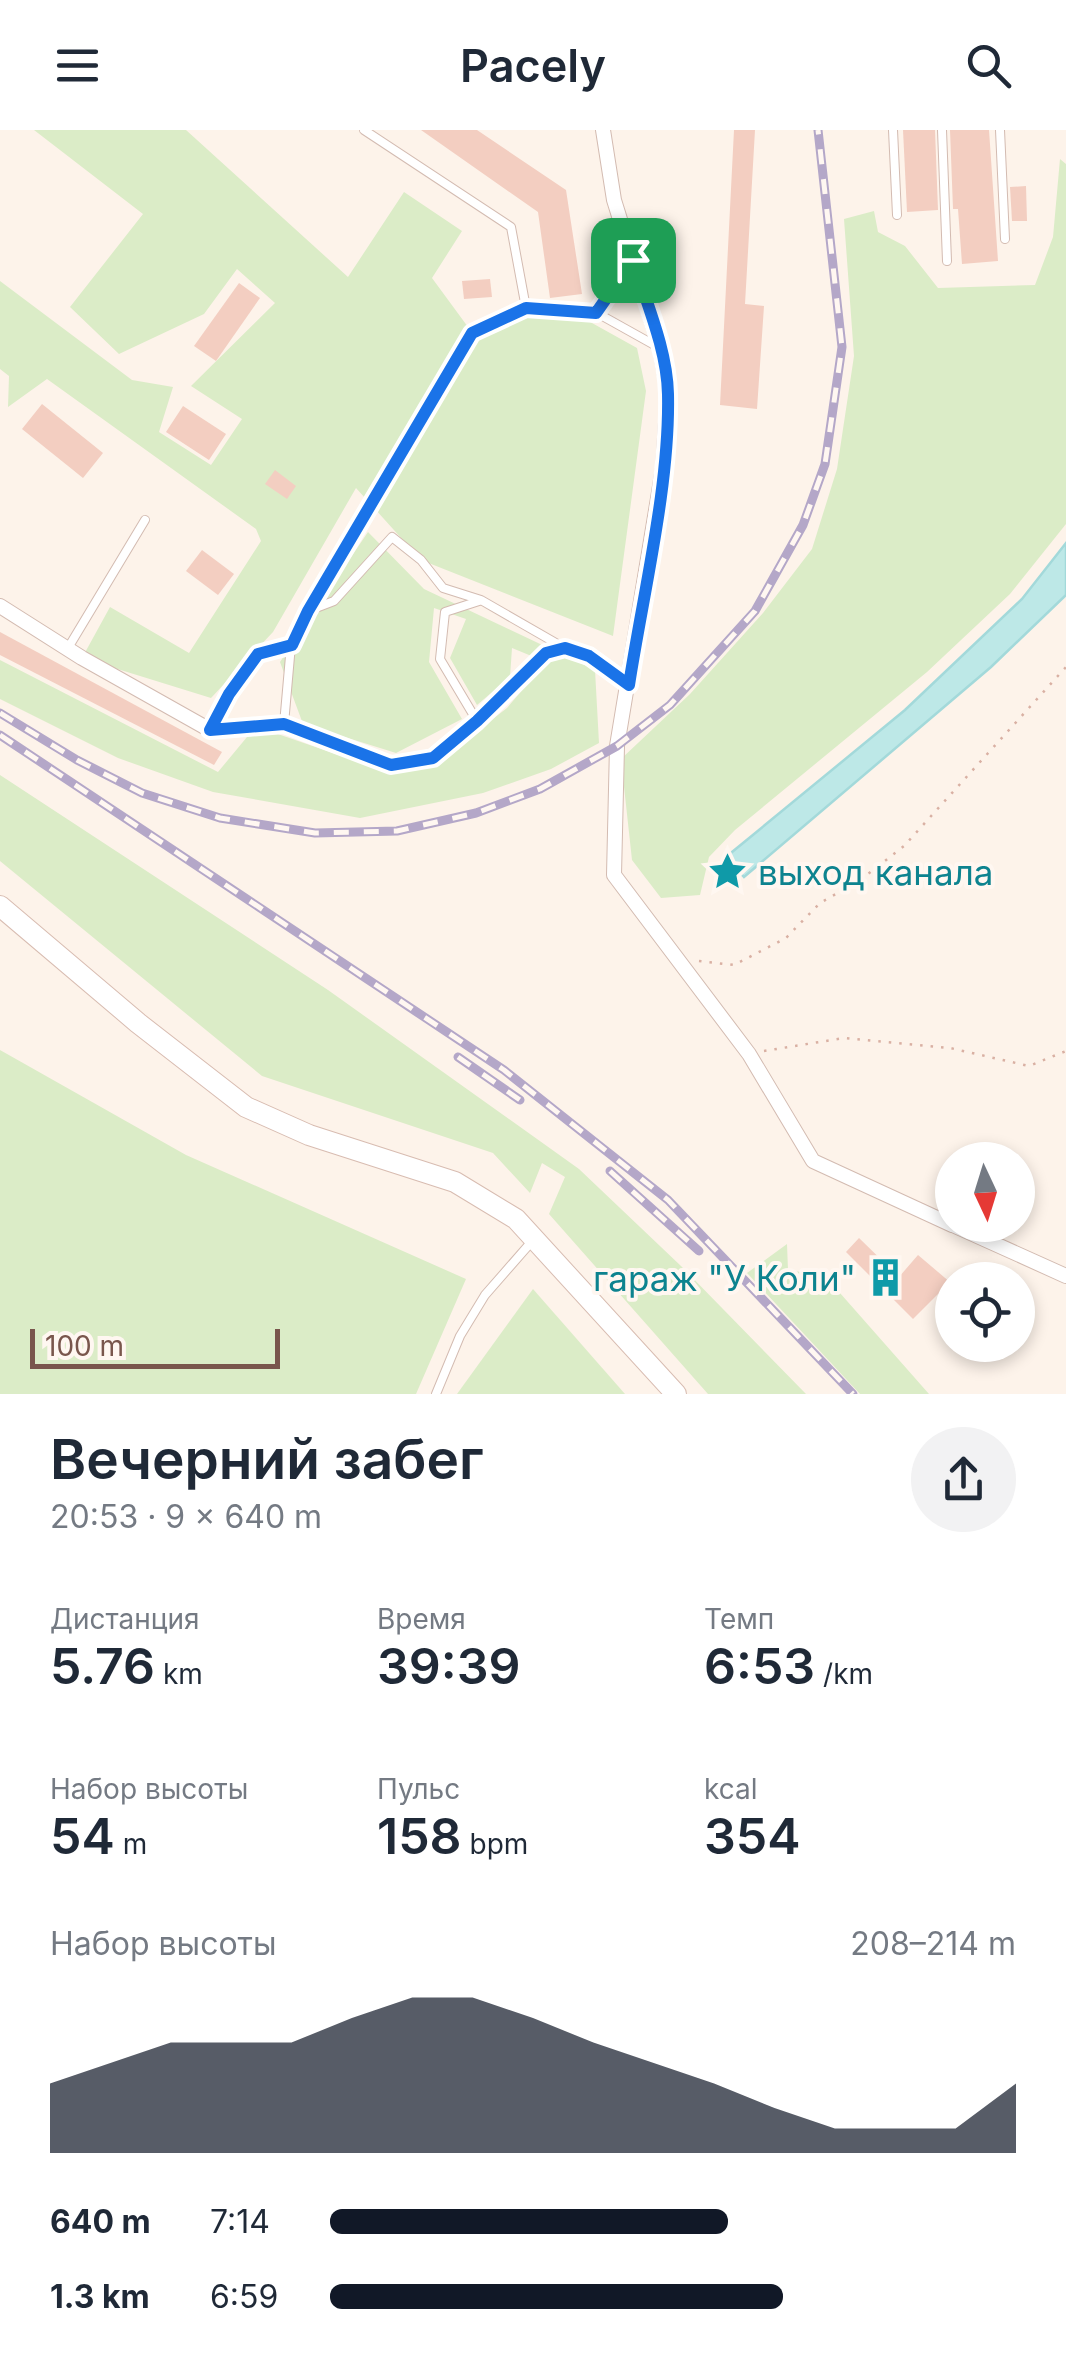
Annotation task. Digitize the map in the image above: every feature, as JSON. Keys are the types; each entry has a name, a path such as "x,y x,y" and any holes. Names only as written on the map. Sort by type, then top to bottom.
{"main road":[{"path":"0,906 138,1024 246,1107 309,1135 454,1182 516,1219 676,1394"}],"street":[{"path":"603,130 614,200 660,348 668,392 664,468 616,746 614,875 748,1054 813,1161 935,1217"},
{"path":"0,606 210,730 284,724 391,765 433,758 546,653 565,648 589,656 629,685"},
{"path":"991,1242 1066,1276"}],"lane":[{"path":"364,130 511,227 526,308 596,313 660,348"},
{"path":"893,130 898,214"},
{"path":"942,130 948,261"},
{"path":"1000,130 1005,238"},
{"path":"596,313 633,260"},
{"path":"68,648 146,520"},
{"path":"284,724 292,645 308,611 334,601 392,536 421,560 443,588 481,600 565,648"},
{"path":"477,721 440,659 445,612 481,600"},
{"path":"210,730 229,694 258,654 292,645"},
{"path":"436,1394 460,1336 485,1295 534,1239"}],"path":[{"path":"308,611 472,333 526,308"},
{"path":"677,959 734,965 786,938 820,904 860,881 904,846 1066,668"},
{"path":"748,1054 844,1038 950,1048 1029,1066 1066,1051"}],"green space":[{"path":"34,130 186,130 348,277 404,192 462,231 432,278 468,327 523,316 583,318 637,348 646,391 613,636 421,560 356,488 273,632 211,698 82,658 110,607 189,653 261,541 256,529 47,379 8,407 9,376 0,369 0,281 132,380 173,387 159,432 211,465 242,419 191,386 275,303 237,269 204,314 119,354 70,307 143,214"},
{"path":"1060,159 1066,164 1066,524 1010,594 927,672 735,830 709,857 700,895 661,898 632,860 621,759 690,694 763,613 812,549 837,469 854,356 844,219 874,211 878,232 905,246 938,288 1035,285 1053,237"},
{"path":"368,532 424,589 595,670 599,743 551,769 483,793 360,818 213,792 118,758 0,699 0,660 218,772 247,737 272,732 388,772 436,763 507,708 546,662 512,648 510,677 477,705 450,658 466,619 434,608 429,662 462,719 396,753 303,724 280,662"},
{"path":"0,775 328,990 579,1169 806,1394 708,1394 549,1214 565,1177 542,1163 530,1193 493,1153 262,1076 0,861"},
{"path":"0,1050 186,1155 466,1279 416,1394 0,1394"},
{"path":"787,1244 788,1270 825,1276 929,1394 860,1394 747,1273"},
{"path":"533,1289 625,1394 457,1394"}],"water":[{"path":"1066,543 1066,595 991,667 744,877 726,857 905,710 1022,599"}],"building":[{"path":"421,130 477,130 566,190 582,294 550,298 538,212"},
{"path":"734,130 755,130 745,304 764,306 757,409 720,405"},
{"path":"903,130 935,130 938,210 907,212"},
{"path":"950,130 989,130 998,261 962,264 958,209 953,209"},
{"path":"1026,186 1027,221 1012,221 1010,187"},
{"path":"490,279 492,297 464,299 462,281"},
{"path":"239,283 260,298 216,361 194,346"},
{"path":"42,404 103,453 83,478 22,429"},
{"path":"183,406 226,434 209,460 166,432"},
{"path":"275,470 296,486 287,499 265,484"},
{"path":"202,550 234,574 218,595 186,571"},
{"path":"0,632 222,752 214,765 0,655"},
{"name":"гараж \"У Коли\"","path":"859,1238 899,1277 918,1255 935,1269 935,1297 913,1319 846,1252"}],"railway":[{"path":"0,713 77,760 142,793 220,818 315,833 397,831 476,813 540,789 617,746 670,705 755,611 803,525 825,464 842,347 818,130"},
{"path":"0,735 504,1070 668,1200 853,1394"},
{"path":"458,1057 520,1100"},
{"path":"610,1171 699,1251"}],"place":[{"name":"выход канала","path":"728,872"},
{"name":"гараж \"У Коли\"","path":"886,1278"}],"route":[{"path":"633,260 660,348 668,392 664,468 629,685 589,656 565,648 546,653 433,758 391,765 284,724 210,730 229,694 258,654 292,645 308,611 472,333 526,308 596,313 633,260"}]}
